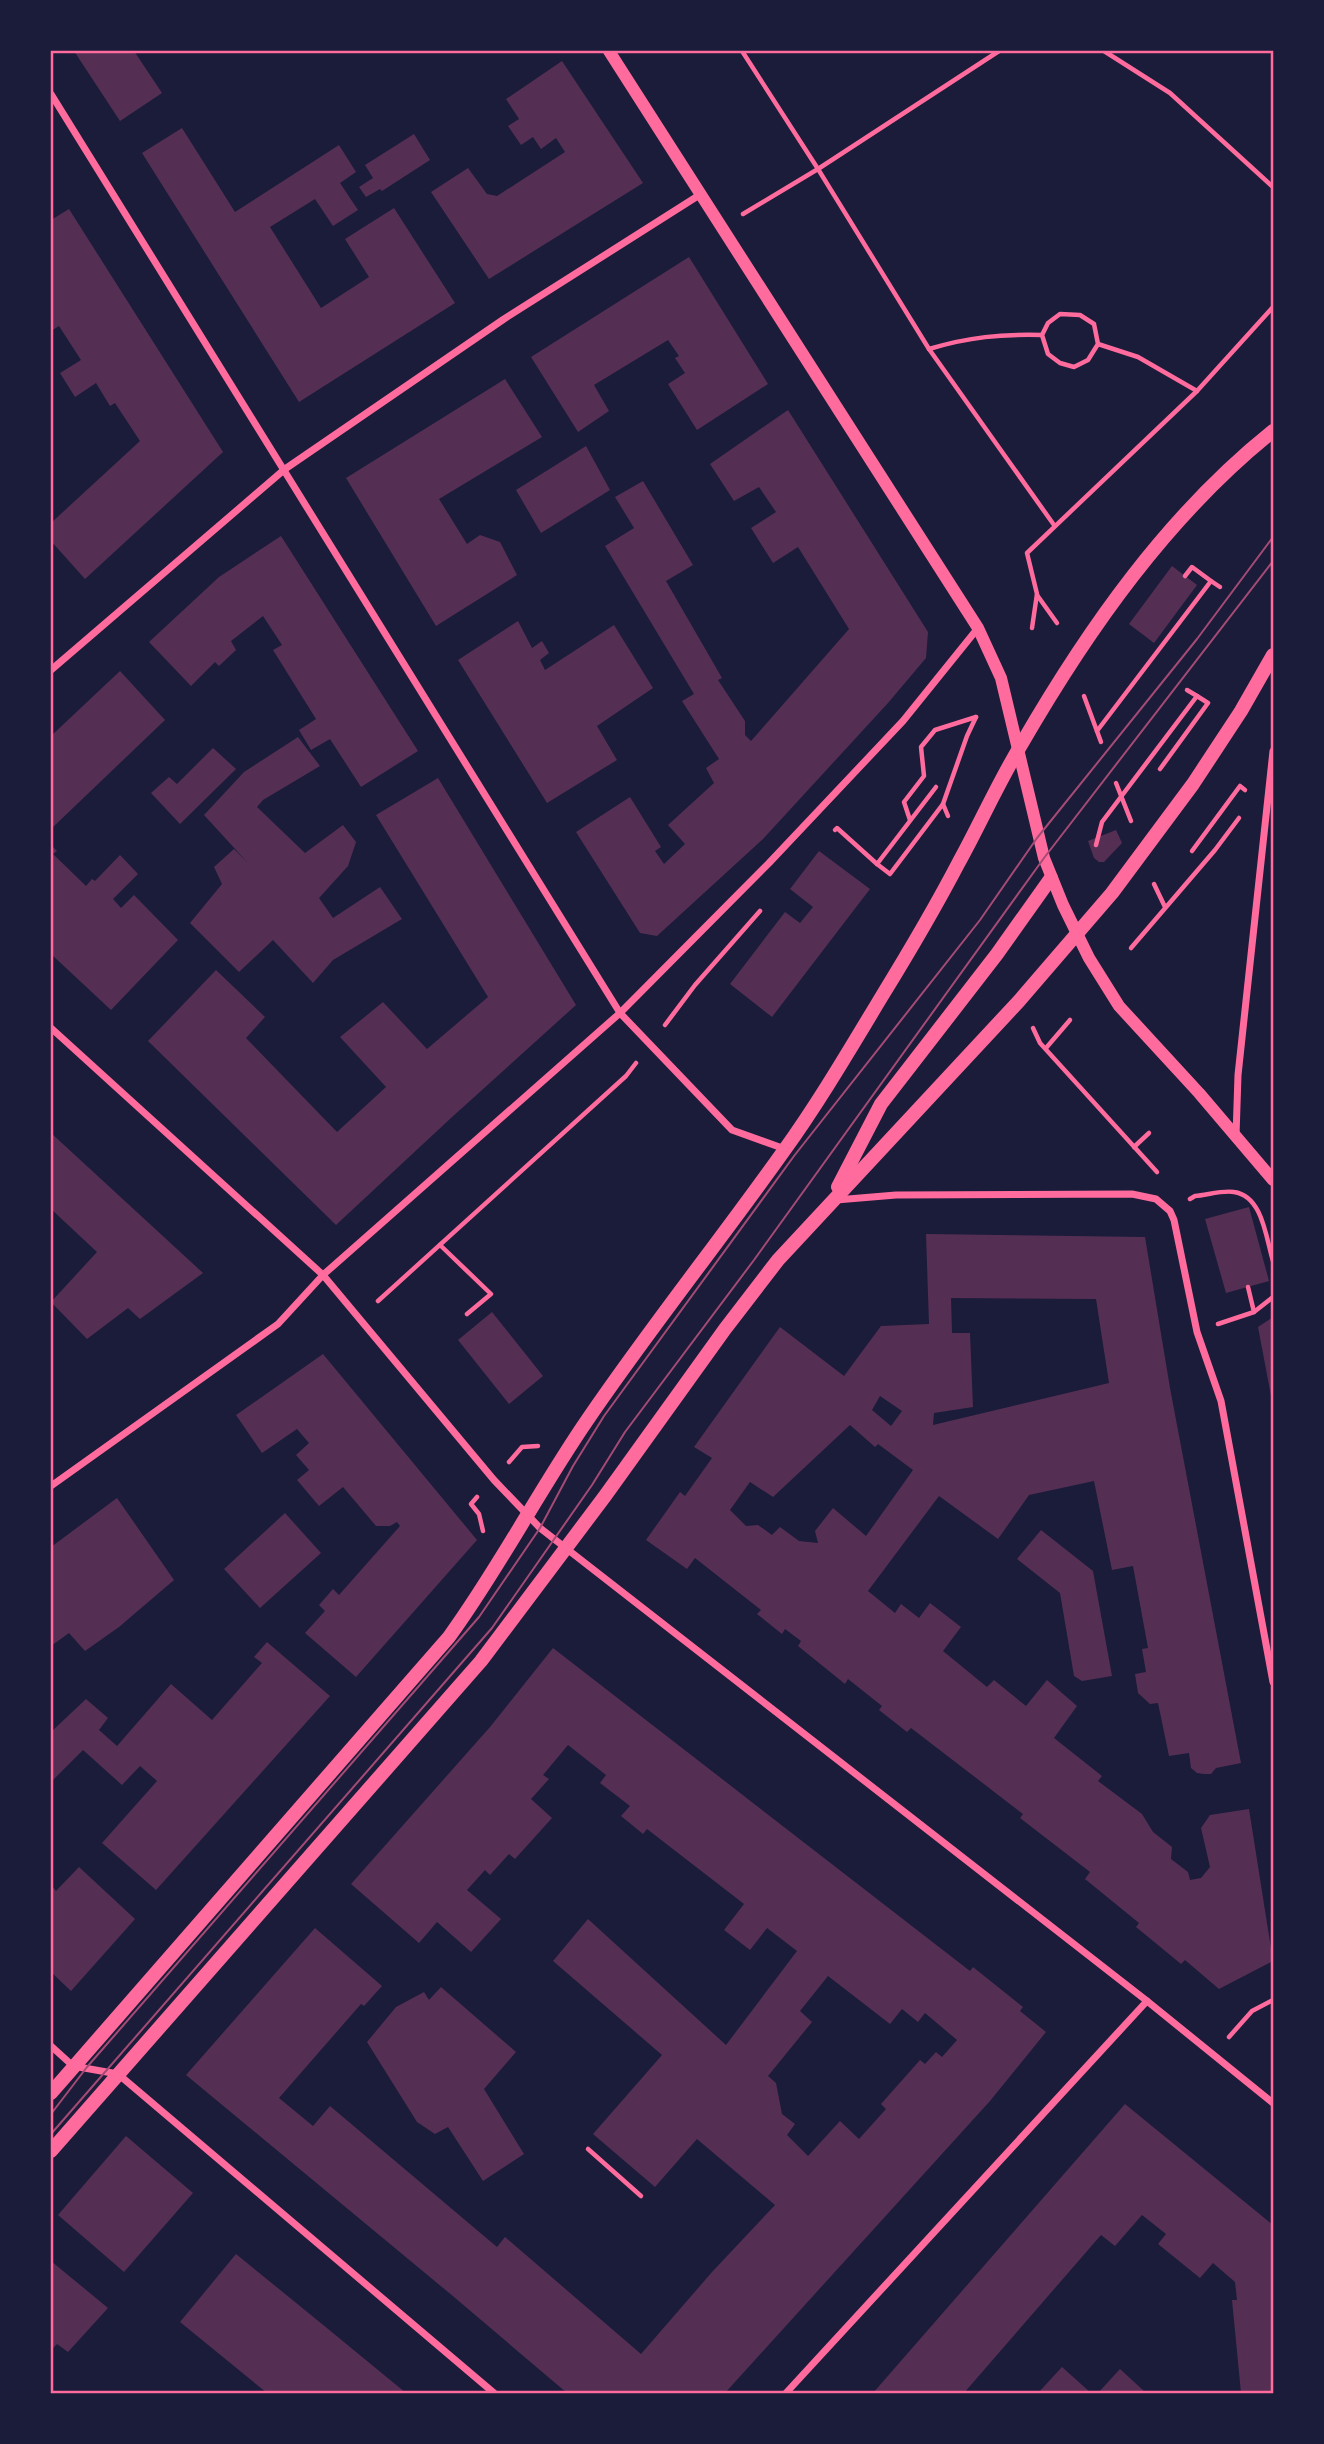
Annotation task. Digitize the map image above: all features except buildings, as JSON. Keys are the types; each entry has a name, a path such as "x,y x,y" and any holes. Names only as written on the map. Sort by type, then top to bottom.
{"main road":[{"path":"51,2093 428,1664 468,1611 589,1418 785,1149 824,1091 959,863 1018,749 1076,656 1171,529 1229,467 1273,431"},
{"path":"51,2151 481,1661 752,1294 831,1201 1019,1001 1127,874 1173,812 1233,722 1273,655"},
{"path":"831,1201 881,1104 997,954 1051,877"}],"street":[{"path":"609,51 978,628 1001,678 1038,838 1051,877 1077,933 1119,1006 1199,1093 1273,1180"},
{"path":"51,94 620,1013 733,1130 785,1149"},
{"path":"51,670 285,469 504,319 701,194"},
{"path":"51,1486 278,1324 323,1275 620,1013 769,863 903,721 978,628"},
{"path":"1236,1137 1238,1075 1273,751"},
{"path":"51,1028 323,1275 526,1515 565,1549 638,1603 1147,2001 1273,2104"},
{"path":"831,1201 887,1195 1132,1194 1149,1196 1170,1211 1179,1241 1197,1332 1221,1401 1273,1682"},
{"path":"786,2393 1147,2001"},
{"path":"51,2046 73,2066 118,2074 494,2393"}],"path":[{"path":"742,51 929,349 1054,525"},
{"path":"722,227 818,169 999,51"},
{"path":"1104,51 1170,93 1273,187"},
{"path":"1057,623 1037,594 1027,553 1197,391 1273,307"},
{"path":"1060,314 1080,315 1094,324 1098,344 1088,360 1074,367 1060,363 1048,354 1042,335 1048,323 1060,314"},
{"path":"929,349 959,340 995,334 1042,335"},
{"path":"1098,344 1138,357 1197,391"},
{"path":"1185,576 1192,567 1220,587"},
{"path":"1097,731 1211,581"},
{"path":"1031,628 1037,594"},
{"path":"1082,689 1101,742"},
{"path":"1160,769 1208,703 1187,690"},
{"path":"1097,845 1102,822 1197,696"},
{"path":"828,838 837,828 890,874 943,804 976,718 935,730 921,747 924,776 904,802 911,820"},
{"path":"1116,783 1135,834"},
{"path":"877,864 936,787"},
{"path":"1192,851 1233,797"},
{"path":"943,804 948,816"},
{"path":"1131,948 1215,850 1246,808"},
{"path":"1153,880 1165,907"},
{"path":"359,1318 626,1076 695,985 766,905"},
{"path":"1046,1049 1070,1020"},
{"path":"1033,1027 1040,1043 1162,1178 1170,1211 1195,1196 1234,1192 1249,1198 1258,1209 1273,1261"},
{"path":"1133,1147 1149,1133"},
{"path":"440,1245 491,1294 467,1314"},
{"path":"1248,1287 1254,1312"},
{"path":"1197,1332 1254,1312 1273,1297"},
{"path":"505,1467 522,1447 542,1446"},
{"path":"481,1493 471,1504 479,1514 484,1538"},
{"path":"1213,2055 1252,2011 1273,2000"},
{"path":"588,2149 641,2196"}],"tram line":[{"path":"51,2114 87,2067 479,1617 540,1528 573,1466 604,1416 794,1156 980,920 1037,838 1197,639 1273,537"},
{"path":"51,2134 492,1628 592,1485 625,1432 754,1260 1044,858 1273,561"}]}
